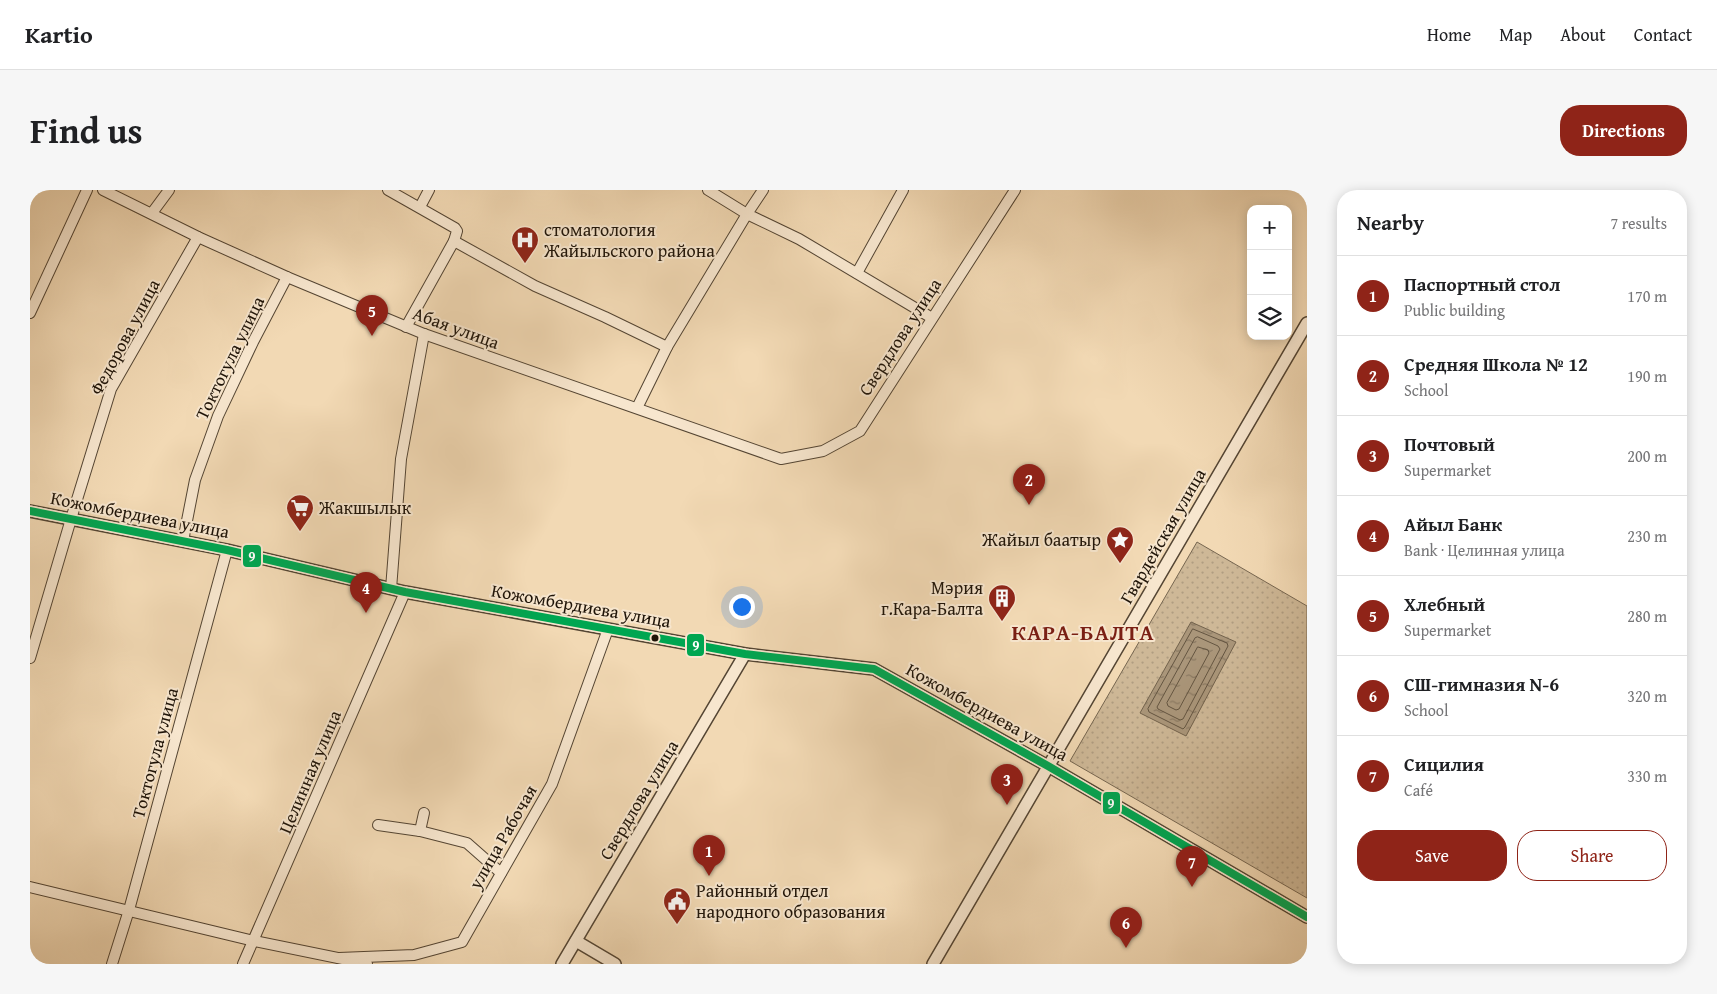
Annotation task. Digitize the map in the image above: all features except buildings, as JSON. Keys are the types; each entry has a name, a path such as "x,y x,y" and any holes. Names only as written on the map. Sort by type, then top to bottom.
{"street":[{"path":"30,313 88,190"},
{"name":"Абая улица","path":"103,190 198,237 406,327 781,459"},
{"path":"152,213 169,190"},
{"path":"388,190 456,229 457,233 406,327"},
{"path":"420,207 429,190"},
{"path":"708,190 748,214 799,239 932,318"},
{"path":"637,408 667,347 763,190"},
{"path":"857,273 903,190"},
{"name":"Свердлова улица","path":"781,459 823,451 860,432 1014,190"},
{"name":"Федорова улица","path":"30,658 112,389 198,237"},
{"path":"454,241 536,286 605,316 667,347"},
{"name":"Токтогула улица","path":"183,541 195,480 218,416 252,342 288,277"},
{"name":"Гвардейская улица","path":"933,964 1307,323"},
{"path":"391,589 401,459 424,334"},
{"name":"Кожомбердиева улица","path":"30,511 227,550 405,592 745,654 874,669 1048,766 1307,917"},
{"name":"Токтогула улица","path":"112,964 227,550"},
{"name":"Целинная улица","path":"243,964 405,592"},
{"name":"улица Рабочая","path":"340,958 414,955 462,942 552,784 608,629"},
{"name":"Свердлова улица","path":"562,964 745,654"},
{"path":"420,831 424,813"},
{"path":"378,825 420,831 467,843 501,873"},
{"path":"30,887 254,941 367,964"},
{"path":"576,941 615,964"}],"shaded area":[{"path":"1197,542 1307,606 1307,898 1070,761"}],"water":[{"path":"1191,622 1236,642 1186,736 1140,713"}],"transit line":[{"name":"9","path":"30,511 227,550 405,592 745,654 874,669 1048,766 1307,917"}],"place":[{"name":"стоматология Жайыльского района","path":"525,264"},
{"name":"Хлебный","path":"372,336"},
{"name":"Средняя Школа № 12","path":"1029,505"},
{"name":"Жакшылык","path":"300,532"},
{"name":"Жайыл баатыр","path":"1120,564"},
{"name":"Айыл Банк","path":"366,613"},
{"name":"Мэрия г.Кара-Балта","path":"1002,622"},
{"name":"Почтовый","path":"1007,805"},
{"name":"Паспортный стол","path":"709,876"},
{"name":"Сицилия","path":"1192,887"},
{"name":"Районный отдел народного образования","path":"677,925"},
{"name":"СШ-гимназия N-6","path":"1126,948"}],"district":[{"name":"КАРА-БАЛТА","path":"1083,632"}]}
